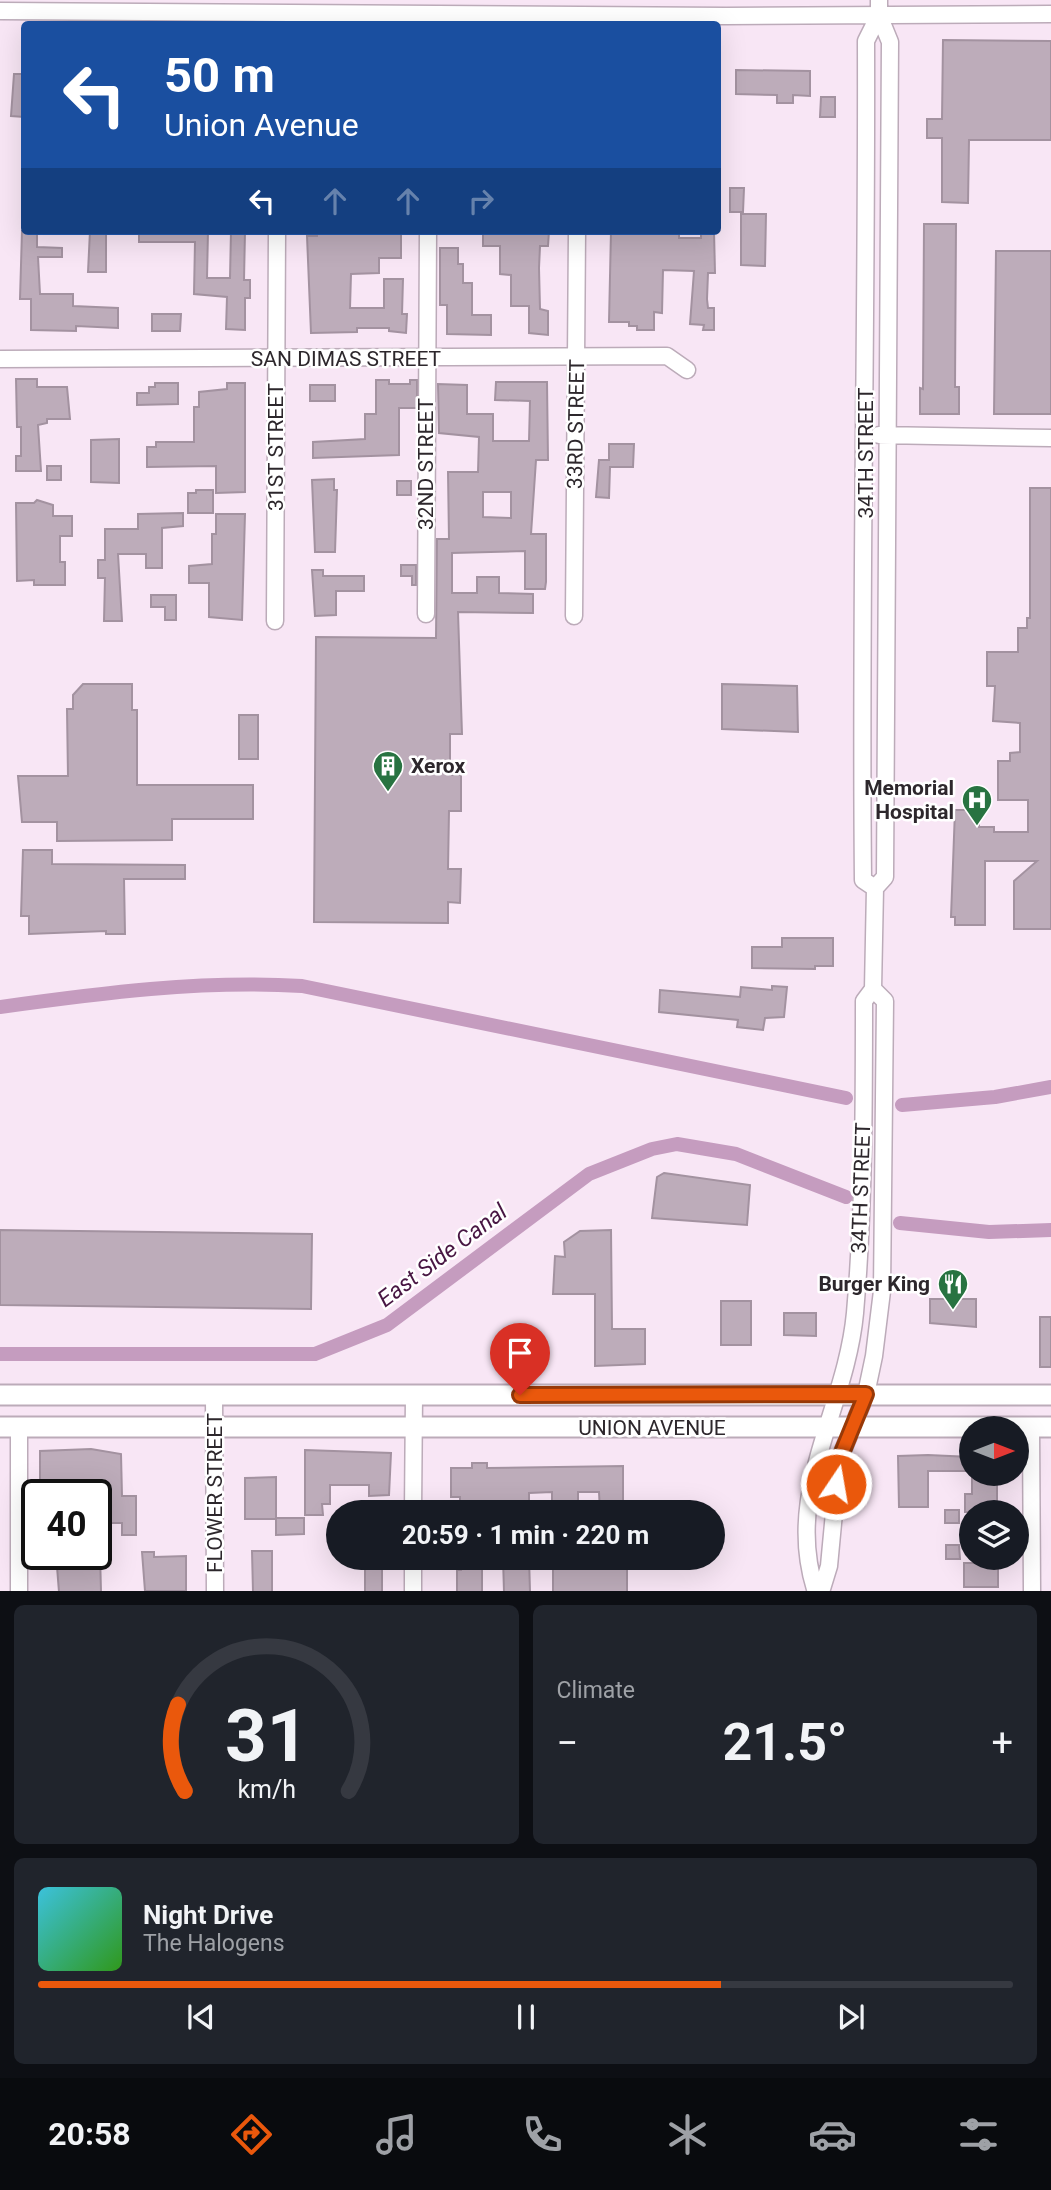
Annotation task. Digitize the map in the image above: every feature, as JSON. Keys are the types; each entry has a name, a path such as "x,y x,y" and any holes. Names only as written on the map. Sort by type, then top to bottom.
{"main road":[{"name":"UNION AVENUE","path":"0,1395 1051,1395"},
{"name":"UNION AVENUE","path":"9,1427 1051,1427"}],"street":[{"path":"0,11 577,13 879,8 1051,14"},
{"name":"34TH STREET","path":"876,888 863,880 867,434 866,41 879,8"},
{"name":"34TH STREET","path":"816,1591 806,1562 808,1501 825,1428 839,1394 855,1314 862,1195 864,1001 873,989 876,888 885,877 890,435 890,42 879,8"},
{"name":"31ST STREET","path":"275,621 277,235"},
{"name":"32ND STREET","path":"426,614 428,235"},
{"name":"33RD STREET","path":"574,616 577,235"},
{"name":"SAN DIMAS STREET","path":"0,359 667,356 687,370"},
{"path":"867,434 1051,438"},
{"name":"34TH STREET","path":"821,1591 829,1566 839,1460 866,1394 882,1291 885,1001 873,989"},
{"name":"FLOWER STREET","path":"214,1395 215,1591"},
{"path":"413,1500 414,1395"},
{"path":"9,1427 19,1591"},
{"path":"1031,1427 1032,1591"},
{"path":"414,1570 414,1591"}],"building":[{"path":"943,40 1051,41 1051,140 969,140 968,203 942,202 942,138 927,138 927,119 942,119"},
{"path":"736,70 810,71 810,96 793,95 793,103 777,103 777,95 736,94"},
{"path":"14,74 21,74 21,117 11,116"},
{"path":"821,97 835,97 835,117 820,117"},
{"path":"730,188 744,188 743,212 730,212"},
{"path":"741,214 766,214 765,266 741,265"},
{"path":"924,224 956,224 955,387 959,387 959,414 920,414 920,388 923,389"},
{"path":"22,235 37,235 37,247 62,248 62,257 38,257 40,294 73,294 73,306 118,308 118,328 76,326 76,331 31,330 31,299 20,299"},
{"path":"90,235 106,235 106,272 88,272"},
{"path":"139,235 208,235 207,278 230,278 231,235 245,235 244,280 250,280 250,298 245,298 245,330 226,329 227,297 194,294 195,242 139,242"},
{"path":"401,235 401,258 379,258 379,273 351,274 350,308 384,308 384,279 403,279 402,314 407,314 406,333 389,331 389,328 357,328 357,332 311,333 307,236"},
{"path":"483,235 549,235 548,246 540,246 539,268 540,309 548,311 548,335 529,333 529,306 511,306 511,275 500,274 500,246 483,246"},
{"path":"611,235 679,235 679,238 701,238 701,235 714,235 715,273 708,273 707,299 708,308 714,308 714,330 703,330 704,325 690,324 694,271 663,270 662,313 654,312 654,330 637,330 637,326 629,326 629,322 609,322"},
{"path":"440,248 458,248 458,264 463,264 463,283 472,283 472,315 491,315 491,335 447,334 447,305 440,305"},
{"path":"996,251 1051,251 1051,414 994,414"},
{"path":"152,314 181,314 180,331 152,331"},
{"path":"16,379 37,379 37,387 67,387 70,419 47,419 47,423 38,425 41,471 16,471 16,456 21,456 21,427 17,427"},
{"path":"376,380 389,380 389,384 410,384 410,380 417,380 417,408 399,408 399,455 313,458 313,442 365,439 365,414 376,414"},
{"name":"Xerox","path":"496,382 547,382 548,460 536,460 531,534 546,534 546,582 545,589 525,589 525,551 452,553 452,593 477,593 477,577 499,577 499,593 533,594 533,613 458,612 462,734 450,734 450,775 461,775 461,811 449,811 448,869 461,869 460,903 448,902 448,923 314,922 316,637 436,638 437,539 449,539 448,472 478,472 479,437 439,433 438,384 467,385 467,414 493,414 493,441 529,441 530,401 495,400","holes":["483,492 511,492 511,518 483,517"]},
{"path":"155,383 178,383 178,404 137,405 137,393 149,393 149,387 155,387"},
{"path":"227,383 245,383 245,492 216,493 216,466 147,467 147,447 156,447 156,442 194,442 194,407 199,407 199,392 227,389"},
{"path":"310,385 335,385 335,401 310,401"},
{"path":"119,439 119,483 91,482 91,440"},
{"path":"609,444 634,444 633,467 610,467 609,498 596,497 599,460 609,460"},
{"path":"47,466 61,466 61,480 47,480"},
{"path":"334,479 334,490 337,490 335,552 315,552 312,480"},
{"path":"397,481 411,481 411,495 397,495"},
{"path":"1030,488 1051,488 1051,929 1014,929 1014,881 1037,861 985,861 985,925 955,925 955,917 951,917 955,810 979,810 979,827 994,827 994,832 1028,832 1028,800 998,800 998,761 1010,761 1010,753 1020,752 1020,723 993,721 995,686 987,686 987,652 1018,652 1018,628 1027,628 1027,618 1030,618"},
{"path":"196,490 213,490 213,513 188,513 188,493 196,493"},
{"path":"37,500 53,505 53,516 72,516 72,536 60,536 60,562 65,562 65,585 34,585 34,580 17,581 16,503 34,503"},
{"path":"183,513 183,526 162,528 162,568 146,568 146,554 118,554 122,621 104,621 105,578 98,578 98,560 105,560 105,529 138,529 138,514"},
{"path":"216,514 245,514 242,620 209,617 209,583 189,583 189,566 212,564 212,534 216,534"},
{"path":"401,565 416,565 416,585 412,585 412,576 401,576"},
{"path":"312,570 323,570 323,576 364,576 364,591 336,591 336,615 315,616"},
{"path":"151,595 176,595 176,620 165,620 165,607 151,607"},
{"path":"83,684 132,684 132,710 137,710 137,785 253,785 253,819 172,819 172,840 57,841 57,822 22,822 18,776 68,776 67,709 73,709 73,695"},
{"path":"722,684 797,686 798,732 722,729"},
{"path":"239,715 258,715 258,759 239,759"},
{"path":"23,850 52,850 52,864 185,865 185,879 124,879 125,934 106,934 106,931 29,934 29,916 21,916"},
{"path":"782,938 833,938 833,966 815,966 815,969 752,968 752,947 782,947"},
{"path":"772,986 787,987 784,1017 765,1018 763,1030 737,1027 738,1020 659,1012 660,990 740,997 741,987 772,990"},
{"path":"664,1173 750,1185 747,1225 652,1218 657,1177"},
{"path":"0,1230 312,1234 311,1309 0,1305"},
{"path":"611,1230 612,1329 645,1329 645,1364 595,1366 595,1294 553,1294 555,1256 565,1257 564,1242 580,1231"},
{"name":"Burger King","path":"930,1299 976,1299 976,1327 930,1323"},
{"path":"721,1301 751,1301 751,1345 721,1345"},
{"path":"784,1313 816,1313 816,1336 784,1335"},
{"path":"1040,1317 1051,1317 1051,1367 1040,1367"},
{"path":"91,1449 121,1454 122,1496 136,1496 136,1535 122,1535 122,1523 112,1523 112,1479 40,1479 40,1451"},
{"path":"305,1450 391,1453 389,1495 369,1496 369,1485 330,1485 330,1500 322,1504 323,1515 305,1515"},
{"path":"898,1456 959,1456 959,1471 928,1471 928,1507 899,1507"},
{"path":"472,1463 487,1463 487,1468 623,1466 623,1500 599,1500 599,1492 578,1492 578,1500 552,1500 552,1492 529,1493 529,1500 460,1500 460,1497 451,1497 451,1468 472,1468"},
{"path":"276,1477 276,1518 304,1518 304,1534 276,1535 276,1519 245,1519 245,1478"},
{"path":"972,1486 997,1486 997,1500 965,1500 965,1494 972,1494"},
{"path":"945,1510 959,1510 959,1523 945,1523"},
{"path":"946,1545 959,1545 959,1559 946,1559"},
{"path":"252,1551 272,1551 272,1591 253,1591"},
{"path":"142,1552 154,1552 154,1557 186,1556 186,1591 145,1591"},
{"path":"57,1570 100,1570 101,1591 59,1591"},
{"path":"365,1570 382,1570 382,1591 365,1591"},
{"path":"457,1570 482,1570 482,1591 457,1591"},
{"path":"503,1570 529,1570 530,1591 504,1591"},
{"path":"553,1570 627,1570 627,1591 553,1591"},
{"path":"964,1570 998,1570 998,1587 964,1587"}],"waterway":[{"path":"0,1007 188,986 302,986 846,1098"},
{"path":"902,1105 995,1097 1051,1087"},
{"name":"East Side Canal","path":"0,1354 315,1354 387,1325 589,1174 652,1149 677,1144 736,1154 846,1197"},
{"name":"East Side Canal","path":"900,1223 989,1232 1051,1230"}],"place":[{"name":"Xerox","path":"388,793"},
{"name":"Memorial Hospital","path":"977,827"},
{"name":"Burger King","path":"953,1311"}],"route":[{"path":"520,1395 866,1394 839,1460 836,1484"}]}
